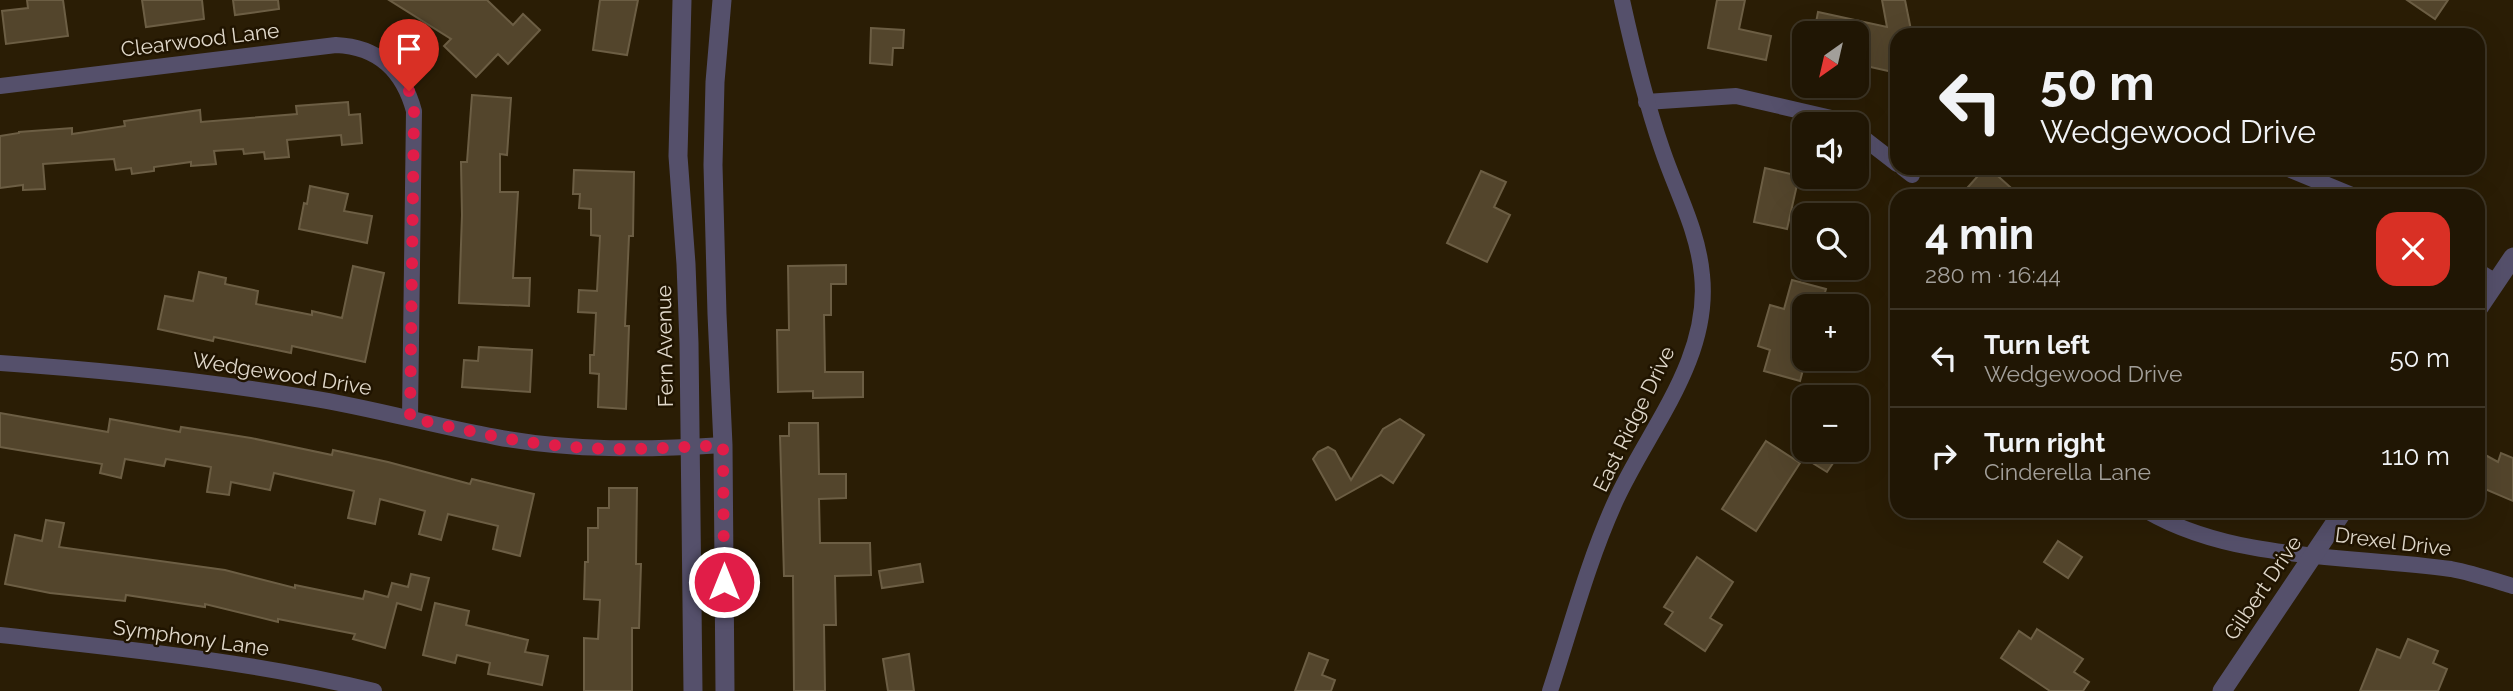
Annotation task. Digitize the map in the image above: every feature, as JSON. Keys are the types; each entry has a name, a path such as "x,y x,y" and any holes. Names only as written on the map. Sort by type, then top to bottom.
{"street":[{"name":"Fern Avenue","path":"682,0 678,156 687,277 693,691"},
{"path":"722,0 715,82 713,165 716,314 723,445 724,691"},
{"name":"East Ridge Drive","path":"1550,691 1599,541 1617,499 1677,387 1696,339 1702,312 1703,276 1697,240 1646,102 1622,0"},
{"name":"Clearwood Lane","path":"0,86 336,45 348,45 370,52 389,64 409,91 414,111 410,418"},
{"path":"1646,102 1736,96 1805,112"},
{"path":"1869,142 1890,159"},
{"path":"2303,175 2337,189"},
{"path":"2485,298 2513,257"},
{"path":"2485,275 2496,282"},
{"name":"Wedgewood Drive","path":"0,363 186,380 313,398 496,438 553,445 589,448 723,445"},
{"name":"Drexel Drive","path":"2162,518 2209,537 2267,549 2453,570 2513,586"},
{"name":"Gilbert Drive","path":"2222,691 2338,518"},
{"name":"Symphony Lane","path":"0,635 300,674 374,691"}],"building":[{"path":"27,0 63,0 68,36 6,44 2,11 28,8"},
{"path":"142,0 202,0 204,19 146,27"},
{"path":"233,0 278,0 279,9 235,15"},
{"path":"389,0 487,0 513,25 523,14 540,30 508,64 498,54 476,77 444,46 451,39"},
{"path":"600,0 638,0 627,55 593,50"},
{"path":"1717,0 1745,0 1739,29 1771,36 1766,60 1708,48"},
{"path":"1882,0 1905,0 1911,28 1890,28 1890,71 1869,67 1869,23 1887,27"},
{"path":"2407,0 2448,0 2435,19"},
{"path":"1818,12 1859,21 1816,21"},
{"path":"871,28 904,30 903,48 893,48 892,65 870,63"},
{"path":"472,95 511,98 507,155 500,154 500,192 518,192 513,278 530,278 529,306 459,303 461,162 467,162"},
{"path":"348,102 349,115 360,114 362,143 342,145 341,135 287,140 289,157 265,159 264,152 244,154 243,149 214,151 216,164 191,166 191,162 154,167 154,171 132,174 131,168 116,170 114,159 43,164 45,189 23,190 23,185 0,188 0,136 72,128 72,134 125,126 124,121 200,110 201,122 297,114 296,106"},
{"path":"1765,168 1792,174 1792,189 1796,189 1787,229 1754,222"},
{"path":"574,170 634,172 633,236 629,236 625,326 629,326 626,409 598,407 599,374 590,373 590,355 594,355 596,313 578,312 579,290 597,291 600,236 591,235 591,209 579,208 580,194 573,194"},
{"path":"1481,171 1506,182 1494,207 1510,215 1487,262 1447,243"},
{"path":"1979,175 1997,175 2012,189 1966,189"},
{"path":"310,186 348,194 344,211 372,216 367,243 299,229"},
{"path":"846,265 846,284 831,284 831,315 824,315 825,372 863,372 863,397 813,398 813,391 778,392 777,330 789,330 788,266"},
{"path":"353,266 384,273 365,362 292,346 291,353 158,329 165,296 193,301 199,272 226,278 225,284 258,291 256,304 342,318"},
{"path":"1792,280 1826,289 1825,294 1792,294 1792,371 1803,371 1800,381 1764,371 1770,350 1758,346 1770,305 1784,309"},
{"path":"479,347 532,350 530,392 462,387 464,360 478,361"},
{"path":"0,413 108,432 110,419 180,432 181,427 251,438 332,455 333,450 470,484 472,479 534,494 520,556 493,549 498,526 448,514 441,540 419,534 425,511 380,499 375,524 348,518 354,491 274,473 270,490 231,482 229,495 207,492 211,467 166,459 164,466 125,459 121,478 100,473 102,464 0,447"},
{"path":"1400,419 1424,435 1393,483 1381,475 1336,500 1313,459 1318,452 1328,447 1335,451 1351,480 1383,429"},
{"path":"789,423 818,423 819,474 846,474 846,498 819,499 820,543 870,543 871,575 835,576 836,625 824,625 825,691 794,691 793,576 784,576 780,436 789,436"},
{"path":"1766,441 1792,458 1792,462 1800,463 1756,531 1722,509"},
{"path":"2501,453 2513,458 2513,501 2485,489 2485,455 2498,462"},
{"path":"1811,462 1834,462 1827,472"},
{"path":"609,488 637,488 636,564 641,564 639,628 632,628 632,691 584,691 584,638 598,639 600,600 584,599 588,528 598,528 598,508 609,508"},
{"path":"46,520 64,523 59,547 225,570 295,588 295,585 363,599 365,591 388,597 392,583 408,587 411,574 429,578 421,610 397,603 385,648 353,639 355,634 278,619 278,622 205,604 205,607 126,595 125,601 50,593 5,584 15,535 42,541"},
{"path":"2058,541 2082,557 2068,578 2044,562"},
{"path":"1697,557 1733,582 1710,618 1722,625 1705,651 1665,624 1673,612 1664,607"},
{"path":"920,564 923,582 882,588 879,571"},
{"path":"435,603 469,611 466,625 528,640 525,652 548,656 542,685 488,674 490,663 457,655 455,663 423,655"},
{"path":"2037,629 2083,659 2074,672 2089,682 2083,691 2050,691 2001,658 2019,631 2031,639"},
{"path":"2408,639 2438,651 2433,663 2447,669 2438,691 2360,691 2377,649 2400,658"},
{"path":"1309,653 1328,660 1322,675 1335,680 1331,691 1295,691"},
{"path":"909,654 914,691 888,691 883,659"}],"route":[{"path":"409,91 414,111 410,418 496,438 553,445 660,448 723,445 724,582"}]}
